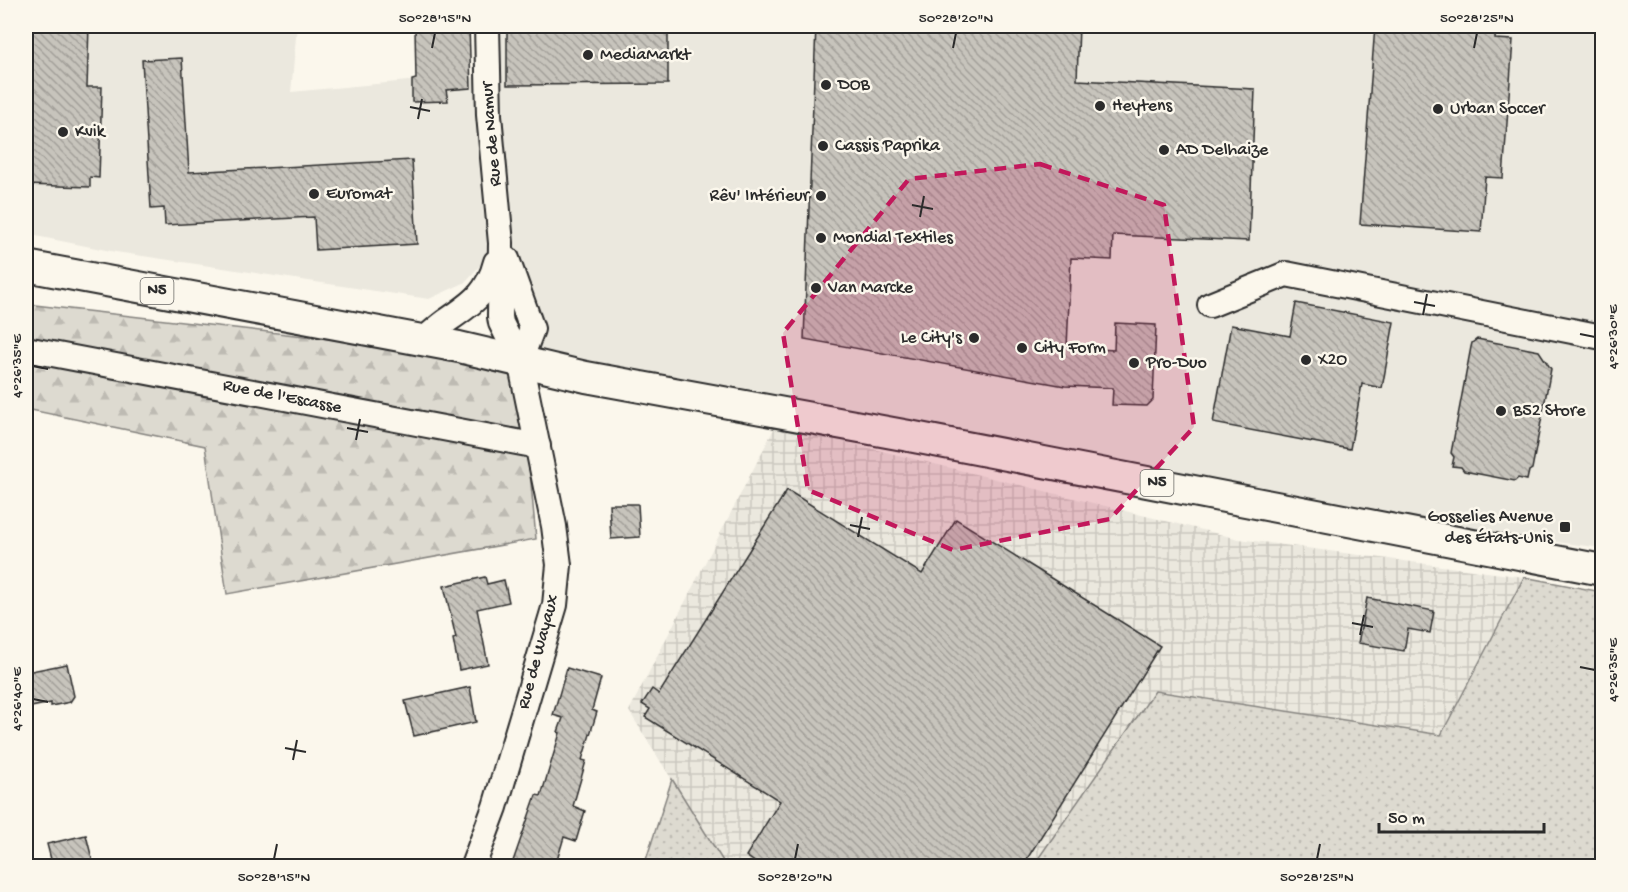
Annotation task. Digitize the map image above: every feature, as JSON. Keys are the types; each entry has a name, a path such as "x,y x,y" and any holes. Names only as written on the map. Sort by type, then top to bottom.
{"main road":[{"name":"N5","path":"26,266 422,341 586,377 920,438 1602,570"}],"street":[{"name":"Rue de Namur","path":"422,341 463,311 484,292 495,267 501,243 489,115 487,26"},
{"path":"501,243 532,329 520,361"},
{"path":"1210,305 1286,274 1602,338"},
{"name":"Rue de l'Escasse","path":"26,349 538,446"},
{"name":"Rue de Wayaux","path":"473,867 495,807 555,605 559,565 554,526 520,361"}],"highlighted area":[{"path":"1040,164 1164,205 1194,427 1110,519 953,550 808,490 783,333 909,179"}],"shaded area":[{"path":"26,26 297,26 291,92 440,78 479,77 498,26 1602,26 1602,548 1444,527 545,367 501,243 464,283 429,299 116,252 26,234"},
{"path":"776,425 1239,539 1524,577 1602,592 1602,866 726,866 629,711"}],"green space":[{"path":"26,304 520,361 536,539 227,594 205,446 26,409"},
{"path":"1524,577 1602,592 1602,866 1033,866 1155,691 1441,735"},
{"path":"672,779 726,866 644,866"}],"building":[{"name":"Kvik","path":"26,26 89,26 87,87 102,87 99,178 90,177 90,187 26,185"},
{"path":"469,26 471,88 446,90 448,101 412,102 412,80 416,79 415,28"},
{"name":"MediaMarkt","path":"507,26 668,26 668,84 507,85"},
{"path":"816,26 1079,26 1077,80 1255,89 1249,241 1113,235 1112,260 1071,258 1067,347 1114,350 1115,323 1156,325 1153,400 1147,406 1112,405 1113,388 1065,386 804,339"},
{"name":"Urban Soccer","path":"1375,26 1496,26 1495,39 1513,40 1503,178 1485,177 1481,232 1360,224"},
{"name":"Euromat","path":"182,58 189,172 412,160 417,244 316,250 314,217 165,225 164,208 151,209 142,60"},
{"name":"X2O","path":"1296,303 1394,322 1382,388 1362,384 1350,449 1213,423 1231,325 1290,336"},
{"name":"B52 Store","path":"1477,339 1539,351 1551,369 1532,469 1529,471 1527,480 1518,478 1515,481 1464,471 1461,467 1452,466 1454,457 1451,453 1471,347"},
{"path":"787,490 922,574 956,519 1160,646 1022,867 762,867 746,856 780,801 645,717 650,709 642,704 652,689 659,694"},
{"path":"609,504 638,504 640,537 611,539"},
{"path":"485,577 487,584 504,580 509,602 477,609 488,664 459,670 453,639 456,638 444,586"},
{"path":"1367,598 1434,611 1430,633 1408,629 1404,651 1358,643"},
{"path":"67,664 74,696 70,702 26,708 26,672"},
{"path":"567,668 601,678 592,710 597,712 582,760 586,761 573,806 585,811 576,841 564,837 555,867 511,867 536,795 541,796 560,733 558,732 563,718 553,715"},
{"path":"470,687 476,722 414,736 405,701"},
{"path":"86,835 94,867 53,867 47,844"}],"place":[{"name":"MediaMarkt","path":"588,55"},
{"name":"DOB","path":"826,85"},
{"name":"Heytens","path":"1100,106"},
{"name":"Urban Soccer","path":"1438,109"},
{"name":"Kvik","path":"63,132"},
{"name":"Cassis Paprika","path":"823,146"},
{"name":"AD Delhaize","path":"1164,150"},
{"name":"Euromat","path":"314,194"},
{"name":"Rêv' Intérieur","path":"821,196"},
{"name":"Mondial Textiles","path":"821,238"},
{"name":"Van Marcke","path":"816,288"},
{"name":"Le City's","path":"974,338"},
{"name":"City Form","path":"1022,348"},
{"name":"X2O","path":"1306,360"},
{"name":"Pro-Duo","path":"1134,363"},
{"name":"B52 Store","path":"1501,411"},
{"name":"Gosselies Avenue des États-Unis","path":"1565,527"}]}
